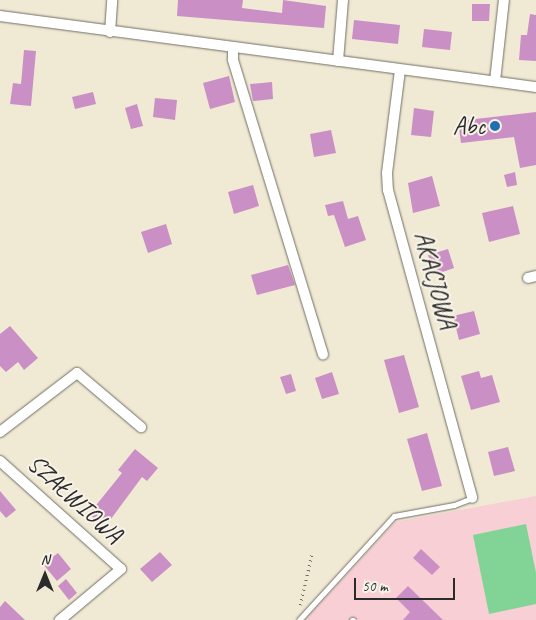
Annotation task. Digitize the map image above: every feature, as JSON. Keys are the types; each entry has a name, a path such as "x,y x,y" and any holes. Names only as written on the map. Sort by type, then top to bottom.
{"street":[{"path":"110,32 112,0"},
{"path":"338,62 343,0"},
{"path":"495,81 504,0"},
{"path":"0,16 536,87"},
{"path":"233,48 233,60 323,355"},
{"name":"AKACJOWA","path":"400,70 387,173 388,190 472,498"},
{"path":"0,432 77,373 141,427"},
{"name":"SZAŁWIOWA","path":"0,461 121,569 60,620"}],"lane":[{"path":"299,620 394,516 454,505 472,498"}],"path":[{"path":"299,620 300,596 312,553"}],"shaded area":[{"path":"536,496 536,620 305,620 395,522"}],"green space":[{"path":"526,524 536,573 536,604 489,614 473,535"}],"building":[{"path":"178,0 243,0 242,8 282,13 283,0 326,6 324,28 177,16"},
{"path":"472,4 490,4 489,21 472,21"},
{"path":"530,14 536,15 536,61 519,60 521,35 527,35"},
{"path":"354,20 400,25 398,44 352,39"},
{"path":"424,29 452,32 450,50 422,47"},
{"path":"24,50 36,51 31,106 10,104 13,83 21,84"},
{"path":"229,76 235,102 210,109 203,83"},
{"path":"272,82 273,99 253,101 250,84"},
{"path":"93,92 96,104 75,109 72,97"},
{"path":"155,98 177,100 175,120 153,117"},
{"path":"137,104 143,126 131,129 125,108"},
{"path":"414,108 434,111 431,137 411,135"},
{"path":"536,112 536,165 520,168 514,137 461,143 458,121"},
{"path":"331,130 336,153 314,157 310,134"},
{"path":"515,172 517,185 507,187 504,175"},
{"path":"432,176 440,206 413,213 408,183"},
{"path":"253,185 259,206 234,214 228,192"},
{"path":"343,201 348,219 358,216 366,240 345,247 334,215 328,216 325,205"},
{"path":"513,206 520,234 489,242 482,213"},
{"path":"166,224 172,244 148,253 141,232"},
{"path":"448,249 454,268 434,275 428,255"},
{"path":"288,265 295,285 257,295 251,275"},
{"path":"474,311 480,334 459,340 453,316"},
{"path":"10,326 38,358 24,370 18,362 6,372 0,366 0,334"},
{"path":"404,355 419,407 399,413 384,360"},
{"path":"479,371 481,378 492,375 500,402 471,410 461,376"},
{"path":"332,372 339,394 322,399 315,378"},
{"path":"291,374 296,391 286,394 280,377"},
{"path":"427,433 442,486 422,491 407,439"},
{"path":"508,447 515,471 494,476 488,452"},
{"path":"135,449 158,468 147,481 142,477 105,527 89,514 122,473 118,470"},
{"path":"0,491 16,510 6,518 0,511"},
{"path":"421,549 440,567 432,575 413,558"},
{"path":"160,552 172,565 152,582 140,569"},
{"path":"58,553 71,569 57,581 43,564"},
{"path":"66,579 77,593 69,600 58,586"},
{"path":"408,586 443,620 403,620 410,612 396,598"},
{"path":"5,601 25,620 0,620 0,607"}],"place":[{"name":"Abc","path":"495,126"}]}
